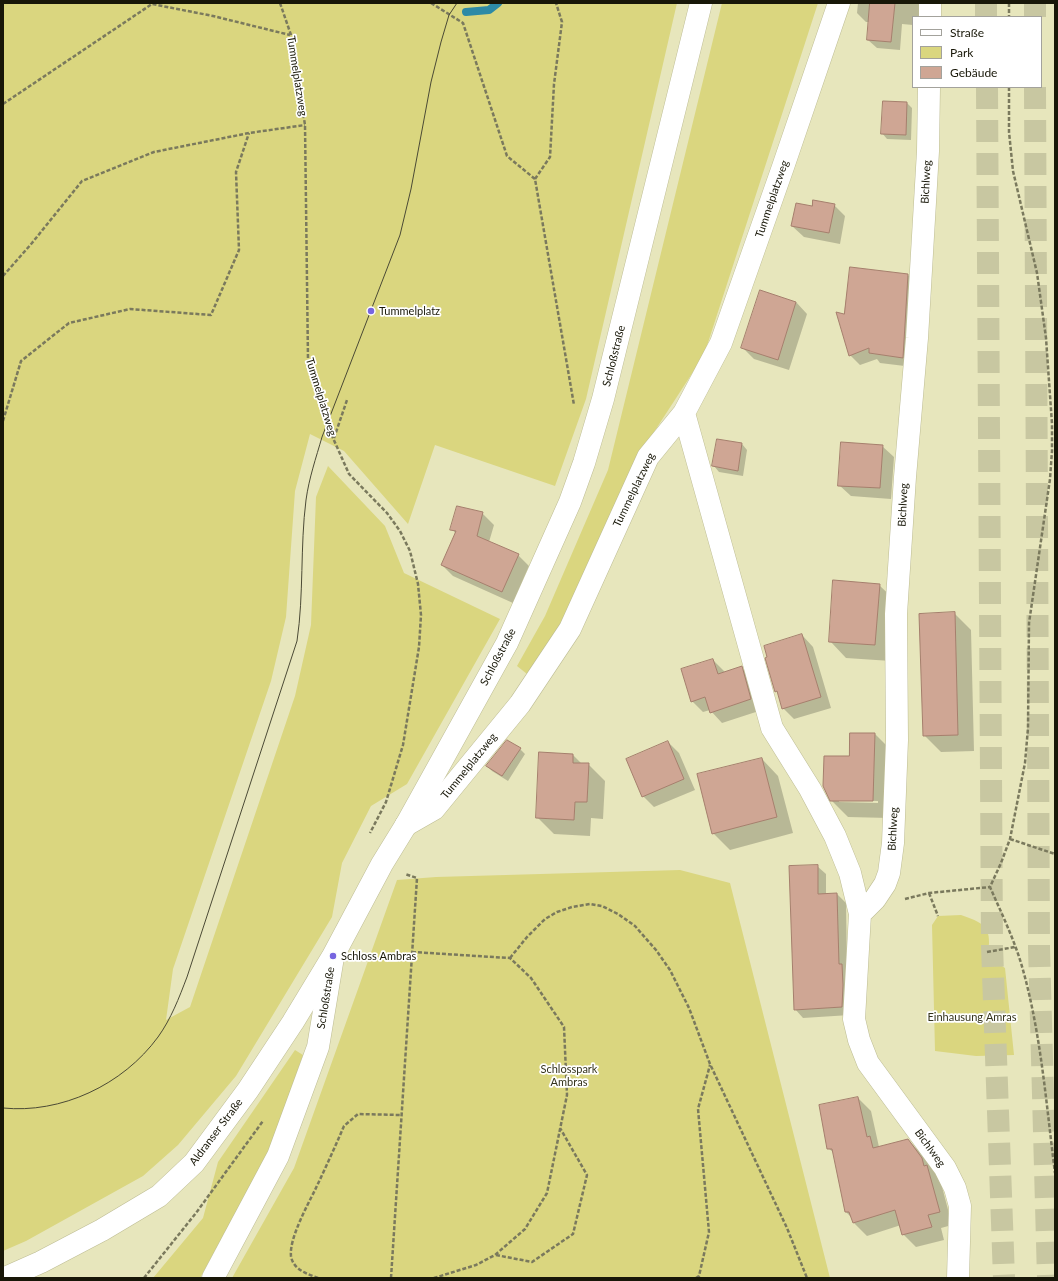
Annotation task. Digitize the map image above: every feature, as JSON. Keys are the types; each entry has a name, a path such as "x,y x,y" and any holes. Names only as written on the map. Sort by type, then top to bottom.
{"street":[{"name":"Schloßstraße","path":"213,1278 278,1156 318,1046 333,956 382,864 406,825 507,643 570,502 584,463 603,399 701,3"},
{"name":"Tummelplatzweg","path":"406,825 434,809 520,704 570,629 648,457 684,413 721,343 839,3"},
{"path":"930,3 930,16"},
{"name":"Bichlweg","path":"860,914 875,899 885,884 889,873 892,843 896,740 896,614 917,331 928,151 929,88"},
{"name":"Bichlweg","path":"684,413 772,728 810,789 835,836 850,873 860,914 854,1019 859,1040 868,1062 945,1168 955,1188 960,1206 958,1278"},
{"name":"Aldranser Straße","path":"5,1278 55,1255 102,1230 159,1196 194,1163 248,1090 293,1022 333,956"}],"path":[{"name":"Tummelplatzweg","path":"280,3 291,35 305,125 308,360 333,438 349,474 387,513 400,531 410,551 418,584 421,615 419,647 403,745 386,802 370,834"},
{"path":"431,3 462,23 507,156 535,179 575,408"},
{"path":"535,179 550,157 554,84 562,22 556,3"},
{"path":"1009,3 1009,16"},
{"path":"3,104 152,4 213,16 291,35"},
{"path":"1009,88 1013,171 1037,274 1046,338 1052,438 1050,479 1029,623 1028,744 1026,763 1010,839 990,887 1016,947 1029,993 1046,1089 1055,1173"},
{"path":"3,276 32,244 82,181 154,152 249,133 305,125"},
{"path":"3,421 21,361 69,323 130,309 211,315 239,250 236,172 249,133"},
{"path":"333,438 347,400"},
{"path":"1010,839 1055,854"},
{"path":"382,864 393,870 417,878 391,1278"},
{"path":"879,893 887,898 905,899 929,893 990,887"},
{"path":"929,893 938,916"},
{"path":"510,958 527,937 545,919 557,912 572,907 590,904 602,906 618,914 635,926 656,950 670,970 689,1008 710,1064 787,1228 806,1278"},
{"path":"987,952 1016,947"},
{"path":"412,952 510,958 532,978 564,1027 567,1096 546,1192 525,1229 495,1255 476,1265 443,1277 434,1278"},
{"path":"696,1278 699,1276 709,1232 698,1109 710,1064"},
{"path":"318,1278 304,1273 296,1266 291,1257 292,1248 297,1229 344,1126 358,1114 401,1115"},
{"path":"144,1278 196,1213 266,1117"},
{"path":"495,1255 532,1262 573,1234 587,1175 560,1128"}],"green space":[{"path":"3,3 677,3 586,399 555,486 435,445 408,524 344,451 310,434 295,491 286,617 271,681 173,969 166,1020 190,1007 295,696 311,625 316,497 328,466 385,526 404,573 500,619 407,784 371,806 342,863 332,917 236,1076 178,1145 143,1176 26,1241 3,1251"},
{"path":"722,3 818,3 704,355 643,449 565,619 527,674 517,666 545,616 608,470"},
{"name":"Schlosspark Ambras","path":"680,870 730,883 830,1278 232,1278 294,1168 397,880 436,877"},
{"name":"Einhausung Amras","path":"961,915 977,921 985,927 989,936 987,956 1005,968 1014,1055 976,1056 935,1051 932,925 938,916"},
{"path":"295,1050 303,1055 268,1154 200,1278 153,1278 203,1218 218,1162"}],"building":[{"path":"870,3 895,3 891,42 867,40"},
{"path":"883,101 907,102 906,135 881,134"},
{"path":"813,200 835,204 829,233 791,226 796,203 812,206"},
{"path":"850,267 908,274 903,358 869,353 869,348 849,356 836,312 844,314"},
{"path":"760,290 796,302 778,360 741,348"},
{"path":"717,439 742,443 738,471 712,466"},
{"path":"841,442 883,445 880,488 838,486"},
{"path":"457,506 483,512 477,536 519,554 502,592 441,565 456,531 450,530"},
{"path":"833,580 880,584 875,645 829,642"},
{"path":"955,612 958,735 923,736 919,614"},
{"path":"802,634 821,697 782,709 777,691 775,692 765,658 767,657 764,646"},
{"path":"713,659 718,674 742,666 751,699 710,713 705,697 691,702 681,669"},
{"path":"850,733 875,733 873,801 830,801 823,786 824,756 849,756"},
{"path":"507,740 521,748 502,776 486,766"},
{"path":"668,741 684,779 642,797 626,759"},
{"path":"539,752 573,754 573,763 589,763 587,802 575,802 574,820 536,818"},
{"path":"762,758 777,817 712,834 697,774"},
{"path":"818,865 818,894 837,893 839,964 842,964 843,985 842,1007 794,1010 789,866"},
{"path":"858,1097 867,1137 870,1136 873,1148 908,1139 922,1158 924,1166 927,1165 940,1212 928,1215 932,1227 902,1235 895,1210 853,1223 849,1212 845,1212 832,1149 827,1149 819,1105"}],"waterway":[{"path":"466,12 489,10 498,3"}],"tunnel":[{"path":"986,3 986,16"},
{"path":"1035,3 1035,16"},
{"path":"987,88 992,946 1004,1278"},
{"path":"1035,88 1039,948 1048,1278"}],"tram line":[{"path":"3,1108 25,1109 68,1101 89,1093 109,1082 144,1054 163,1030 178,1000 187,977 297,641 301,606 304,518 307,492 311,476 322,437 400,235 411,189 431,82 449,15 457,3"}],"place":[{"name":"Tummelplatz","path":"371,311"},
{"name":"Schloss Ambras","path":"333,956"}]}
